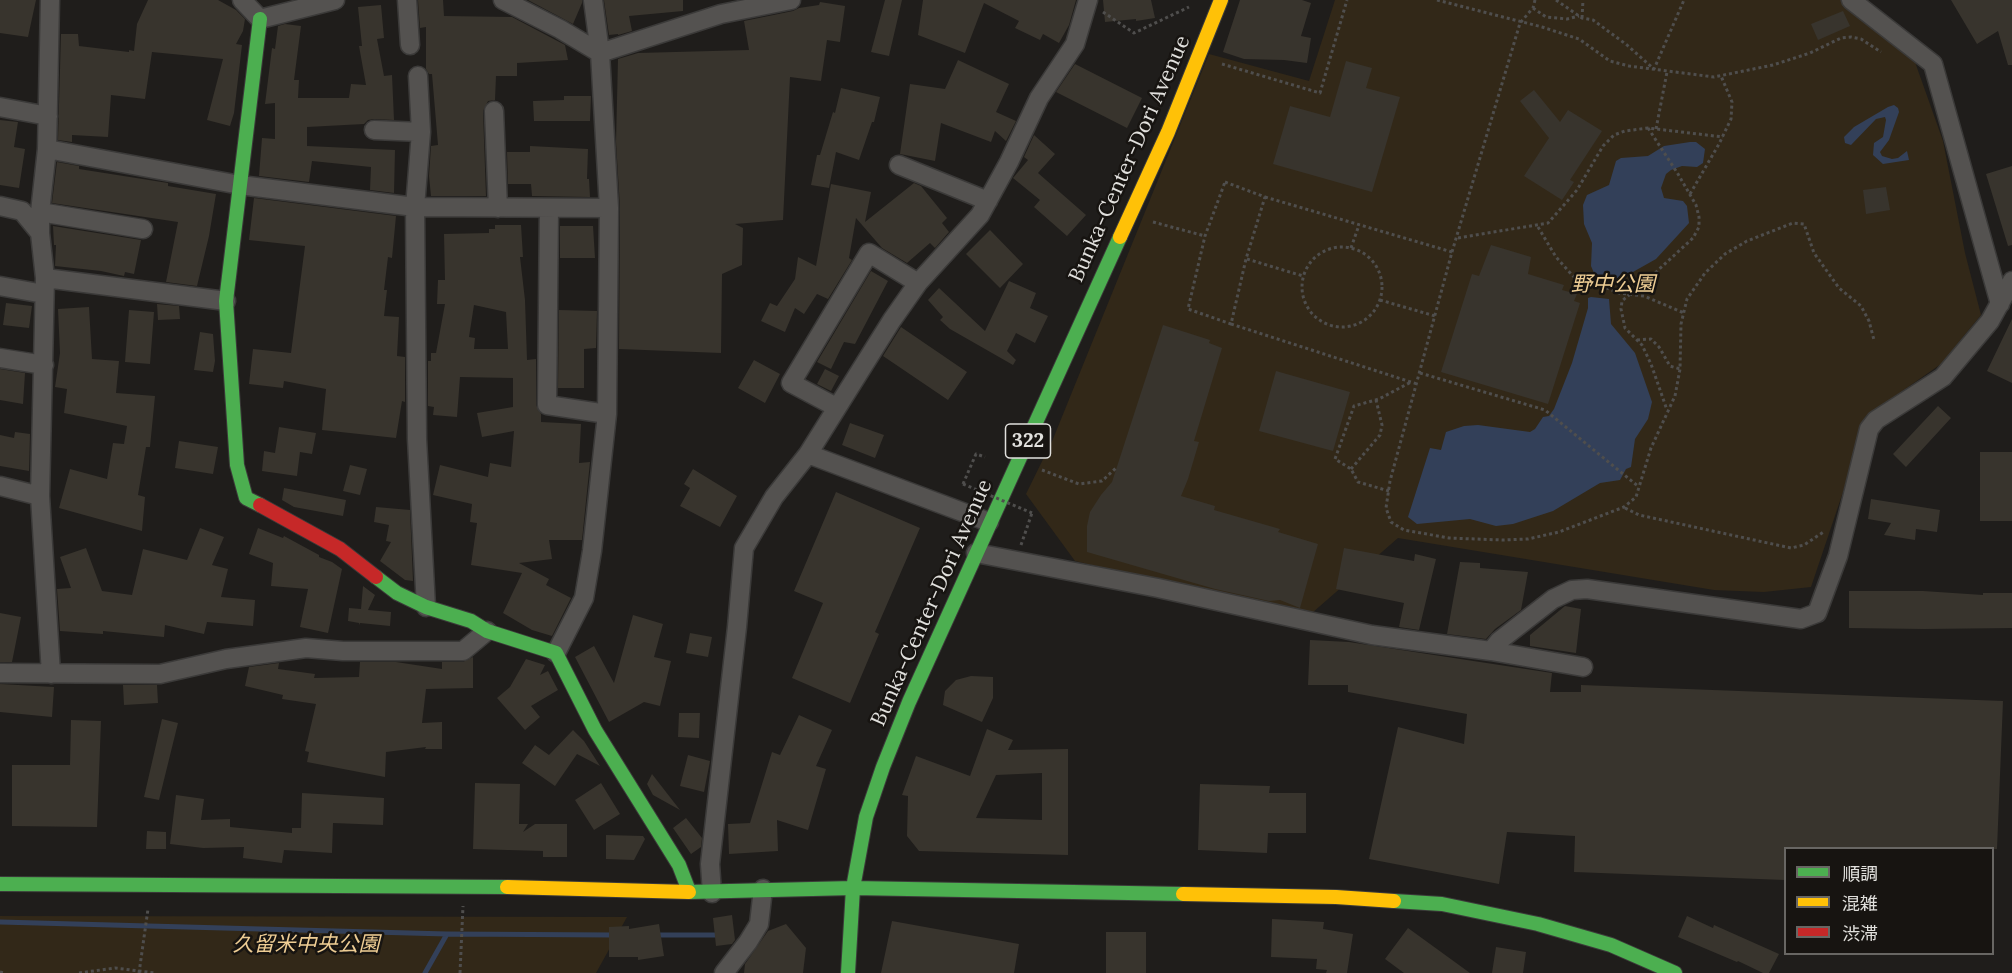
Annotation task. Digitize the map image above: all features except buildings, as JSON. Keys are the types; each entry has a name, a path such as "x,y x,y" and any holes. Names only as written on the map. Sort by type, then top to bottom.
{"main road":[{"name":"Bunka-Center-Dori Avenue","path":"848,973 853,888 866,817 883,767 909,702 989,522 1168,132 1221,0"},
{"path":"260,19 226,301 237,465 246,498 340,549 397,594 426,608 471,621 487,631 556,652 595,730 679,865 689,891"},
{"path":"0,884 464,886 712,893 853,888 1336,897 1442,904 1538,924 1601,942 1675,973"}],"street":[{"path":"50,0 47,149 40,212 45,286 40,496 51,674"},
{"path":"242,0 260,19 315,3 335,0"},
{"path":"407,0 410,45"},
{"path":"503,0 560,29 600,53 721,14 791,0"},
{"path":"556,652 584,598 592,551 607,414 609,208 600,53 593,0"},
{"path":"1851,0 1933,64 2000,304"},
{"path":"712,893 710,864 744,548 774,497 808,454 836,407 918,283 980,215 1009,162 1039,98 1075,44 1088,1"},
{"path":"418,76 421,132 415,207 417,439 426,608"},
{"path":"0,107 48,116"},
{"path":"494,111 498,208"},
{"path":"374,130 421,132"},
{"path":"47,149 240,185 415,207 609,208"},
{"path":"899,165 988,201"},
{"path":"0,206 22,211 40,233"},
{"path":"549,208 547,405 607,414"},
{"path":"40,212 143,229"},
{"path":"836,407 791,383 868,253 918,283"},
{"path":"1491,651 1499,640 1553,599 1572,590 1587,589 1801,619 1817,613 1825,595 1847,518 1869,429 1876,420 1943,377 1990,321 2012,281"},
{"path":"0,286 45,286 226,301"},
{"path":"0,358 44,365"},
{"path":"808,454 989,522"},
{"path":"0,486 40,496"},
{"path":"976,553 1158,588 1372,635 1491,651 1583,667"},
{"path":"0,673 160,674 226,659 306,648 344,651 463,651 487,631"},
{"path":"724,973 759,924 763,890"}],"path":[{"path":"1222,64 1320,93 1347,0"},
{"path":"1437,0 1579,39 1610,61 1629,66 1714,77 1773,65 1810,53 1841,38 1861,39 1881,52"},
{"path":"1536,0 1533,8 1520,23 1452,252 1389,491 1386,508 1391,522 1404,530 1459,538 1528,539 1569,529 1624,507 1636,497 1651,448 1675,396 1680,369 1681,324 1687,299 1705,273 1725,254 1757,237 1793,223 1804,224 1814,253 1839,288 1861,306 1869,321 1874,340"},
{"path":"1556,0 1580,17"},
{"path":"1580,17 1583,0"},
{"path":"1654,69 1684,0"},
{"path":"1088,1 1134,33 1196,4"},
{"path":"1533,8 1546,17 1567,19 1580,17 1593,20 1627,45 1654,69"},
{"path":"1656,129 1668,71"},
{"path":"1690,194 1731,119 1732,102 1721,76"},
{"path":"1457,238 1548,223 1577,190 1603,146 1614,135 1648,128 1723,137"},
{"path":"1648,128 1690,194 1699,217 1699,227 1693,238 1622,301 1621,317 1625,328 1642,345 1668,412"},
{"path":"1417,384 1188,309 1205,236 1225,182 1265,197 1452,252"},
{"path":"1231,324 1246,259 1265,197"},
{"path":"1151,222 1205,236"},
{"path":"1351,248 1359,225"},
{"path":"1538,226 1556,257 1573,276 1589,284 1629,295 1644,296 1684,313"},
{"path":"1332,248 1359,250 1371,259 1378,270 1382,284 1380,300 1376,310 1356,326 1331,327 1319,321 1310,312 1301,288 1303,276 1309,263 1319,253 1332,248"},
{"path":"1246,259 1303,276"},
{"path":"1380,300 1435,316"},
{"path":"1636,340 1651,339 1659,347 1670,366 1680,369"},
{"path":"1420,373 1545,410 1639,487"},
{"path":"1389,491 1358,482 1351,469 1335,459 1354,406 1376,400 1411,382"},
{"path":"1351,469 1380,435 1382,425 1376,400"},
{"path":"984,457 976,454 963,484 1032,513 1020,548"},
{"path":"1042,471 1079,484 1102,481 1116,468"},
{"path":"1624,507 1639,514 1791,548 1804,545 1847,518"},
{"path":"139,973 148,909 147,886"},
{"path":"460,973 464,886"},
{"path":"79,973 115,968 139,973 155,973"}],"green space":[{"name":"野中公園","path":"1335,0 1842,0 1904,31 1943,141 1965,253 1981,315 1941,364 1865,417 1811,587 1764,592 1714,590 1398,538 1312,613 1194,589 1075,561 1026,494 1053,439 1209,54 1309,81"},
{"name":"久留米中央公園","path":"0,916 627,917 596,973 0,973"}],"water":[{"path":"1894,105 1899,112 1889,140 1880,152 1882,156 1892,159 1898,158 1907,151 1909,160 1883,164 1873,155 1874,143 1883,137 1885,117 1876,119 1851,145 1845,143 1844,137 1854,127"},
{"path":"1696,142 1705,149 1703,163 1697,167 1682,166 1671,170 1666,174 1661,188 1664,198 1683,201 1687,206 1689,223 1656,259 1624,277 1611,279 1599,277 1591,266 1592,243 1584,224 1583,205 1587,195 1609,185 1616,161 1621,158 1648,156 1664,146"},
{"path":"1588,298 1609,299 1611,324 1635,353 1652,402 1648,419 1635,439 1631,467 1626,469 1620,480 1600,483 1553,511 1513,524 1496,526 1470,519 1417,524 1408,517 1430,448 1441,450 1446,432 1464,426 1478,425 1530,432 1535,429 1543,417 1549,416 1554,409 1572,363 1588,308"}],"waterway":[{"path":"0,922 447,934 614,935"},
{"path":"425,973 447,934"},
{"path":"654,935 719,935"}],"traffic: fast":[{"path":"260,19 226,301 237,465 246,498 260,505"},
{"path":"848,973 853,888 866,817 883,767 909,702 1120,237"},
{"path":"376,577 397,593 426,607 471,621 487,631 556,653 595,730 679,865 689,891"},
{"path":"0,884 507,887"},
{"path":"689,892 853,888 1183,894"},
{"path":"1394,901 1442,904 1538,924 1611,945 1675,973"}],"traffic: slow":[{"path":"1120,237 1168,132 1221,0"},
{"path":"507,887 689,892"},
{"path":"1183,894 1336,897 1394,901"}],"traffic: jam":[{"path":"260,505 340,549 376,577"}]}
